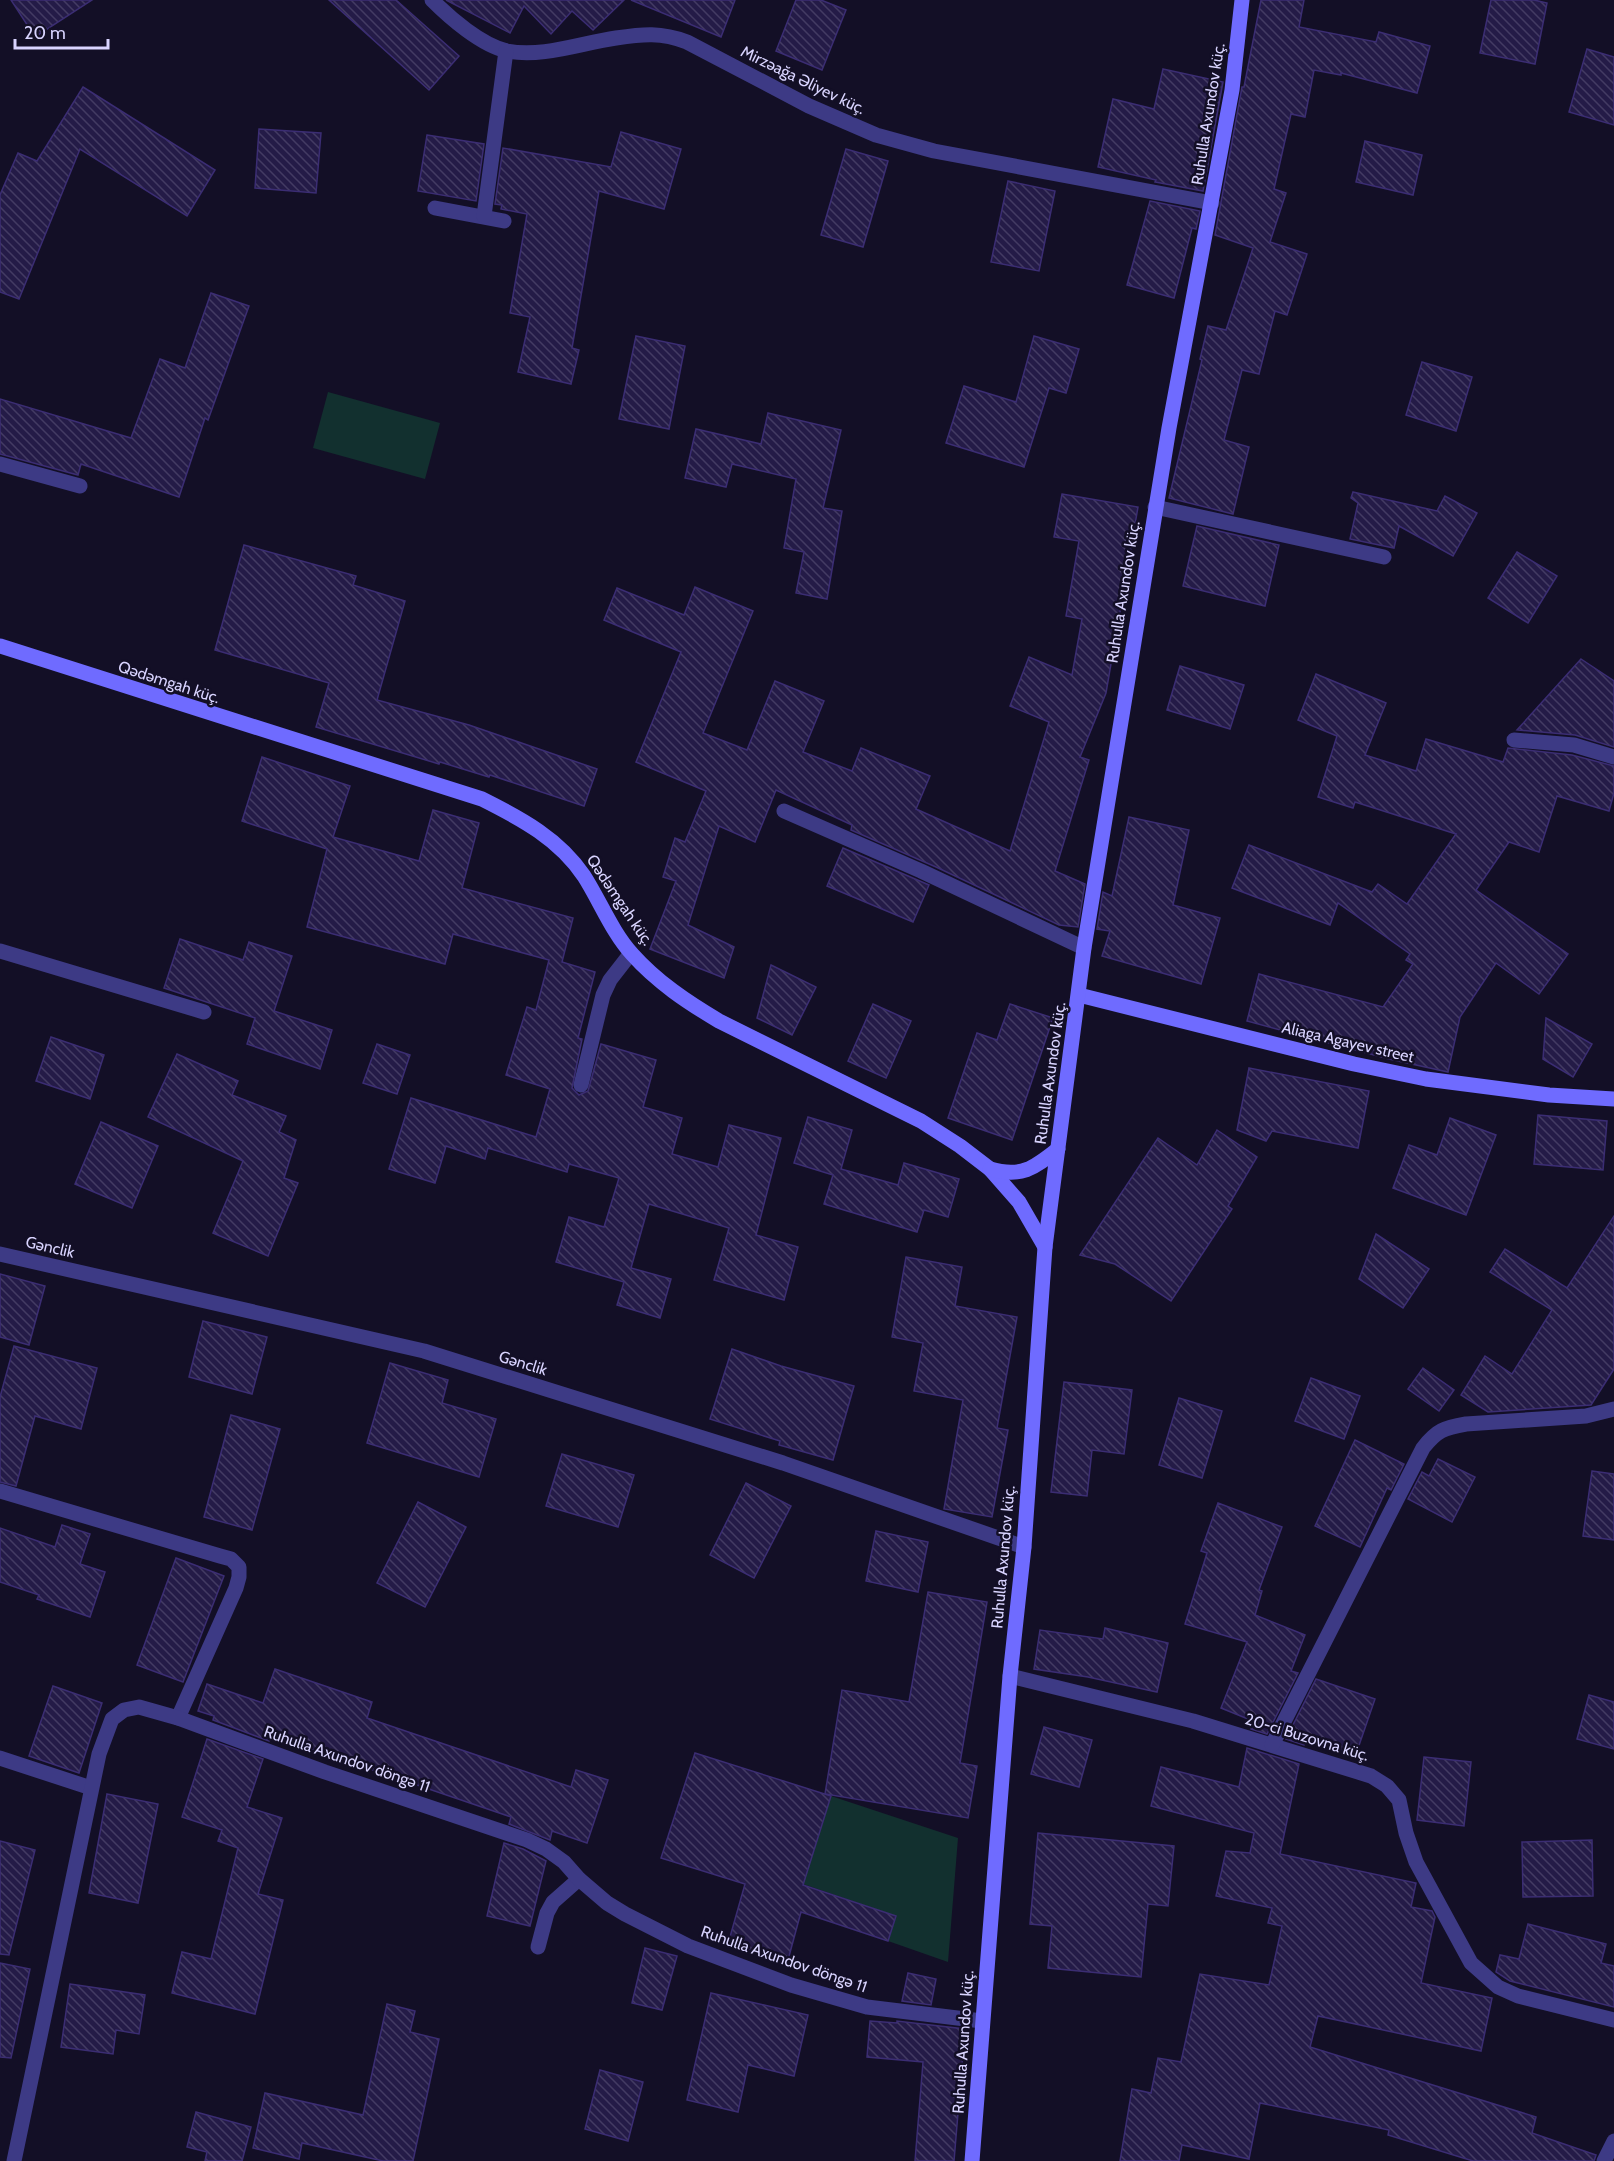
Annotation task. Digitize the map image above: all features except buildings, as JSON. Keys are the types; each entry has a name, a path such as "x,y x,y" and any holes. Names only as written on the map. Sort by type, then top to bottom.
{"street":[{"name":"Mirzəağa Əliyev küç.","path":"432,0 461,26 506,51 546,51 639,35 661,34 687,42 818,111 876,135 934,151 1212,203"},
{"name":"Ruhulla Axundov küç.","path":"972,2161 1010,1676 1024,1547 1045,1247 1084,948 1155,507 1232,90 1242,0"},
{"path":"484,216 506,51"},
{"path":"435,207 504,221"},
{"path":"0,464 80,486"},
{"path":"1155,507 1384,557"},
{"name":"Qədəmgah küç.","path":"0,646 482,799 516,816 540,831 563,850 583,874 631,953 658,980 719,1021 921,1121 960,1146 990,1169 1019,1203 1045,1247"},
{"path":"1514,740 1574,745 1614,757"},
{"path":"784,811 921,871 1084,948"},
{"path":"0,951 204,1012"},
{"path":"580,1085 603,995 610,980 631,953"},
{"name":"Aliaga Agayev street","path":"1078,995 1354,1064 1426,1078 1539,1094 1614,1099"},
{"path":"990,1169 1007,1174 1031,1169 1058,1149"},
{"name":"Gənclik","path":"0,1254 424,1351 783,1463 1024,1547"},
{"path":"1272,1745 1423,1448 1435,1433 1447,1427 1466,1424 1586,1416 1614,1409"},
{"path":"0,1491 231,1559 239,1567 236,1588 178,1718"},
{"name":"20-ci Buzovna küç.","path":"1010,1676 1182,1719 1371,1776 1387,1786 1399,1800 1406,1833 1416,1862 1471,1963 1498,1987 1524,1999 1614,2020"},
{"name":"Ruhulla Axundov döngə 11","path":"14,2161 99,1754 112,1719 124,1710 139,1707 178,1718 325,1772 527,1840 546,1849 564,1862 579,1879 607,1903 677,1941 781,1981 867,2007 982,2021"},
{"path":"0,1758 92,1788"},
{"path":"538,1947 547,1913 553,1902 579,1879"},
{"path":"1605,2161 1614,2141"}],"green space":[{"path":"328,392 440,423 425,479 313,448"},
{"path":"831,1796 958,1838 948,1962 888,1941 896,1916 803,1884"}]}
